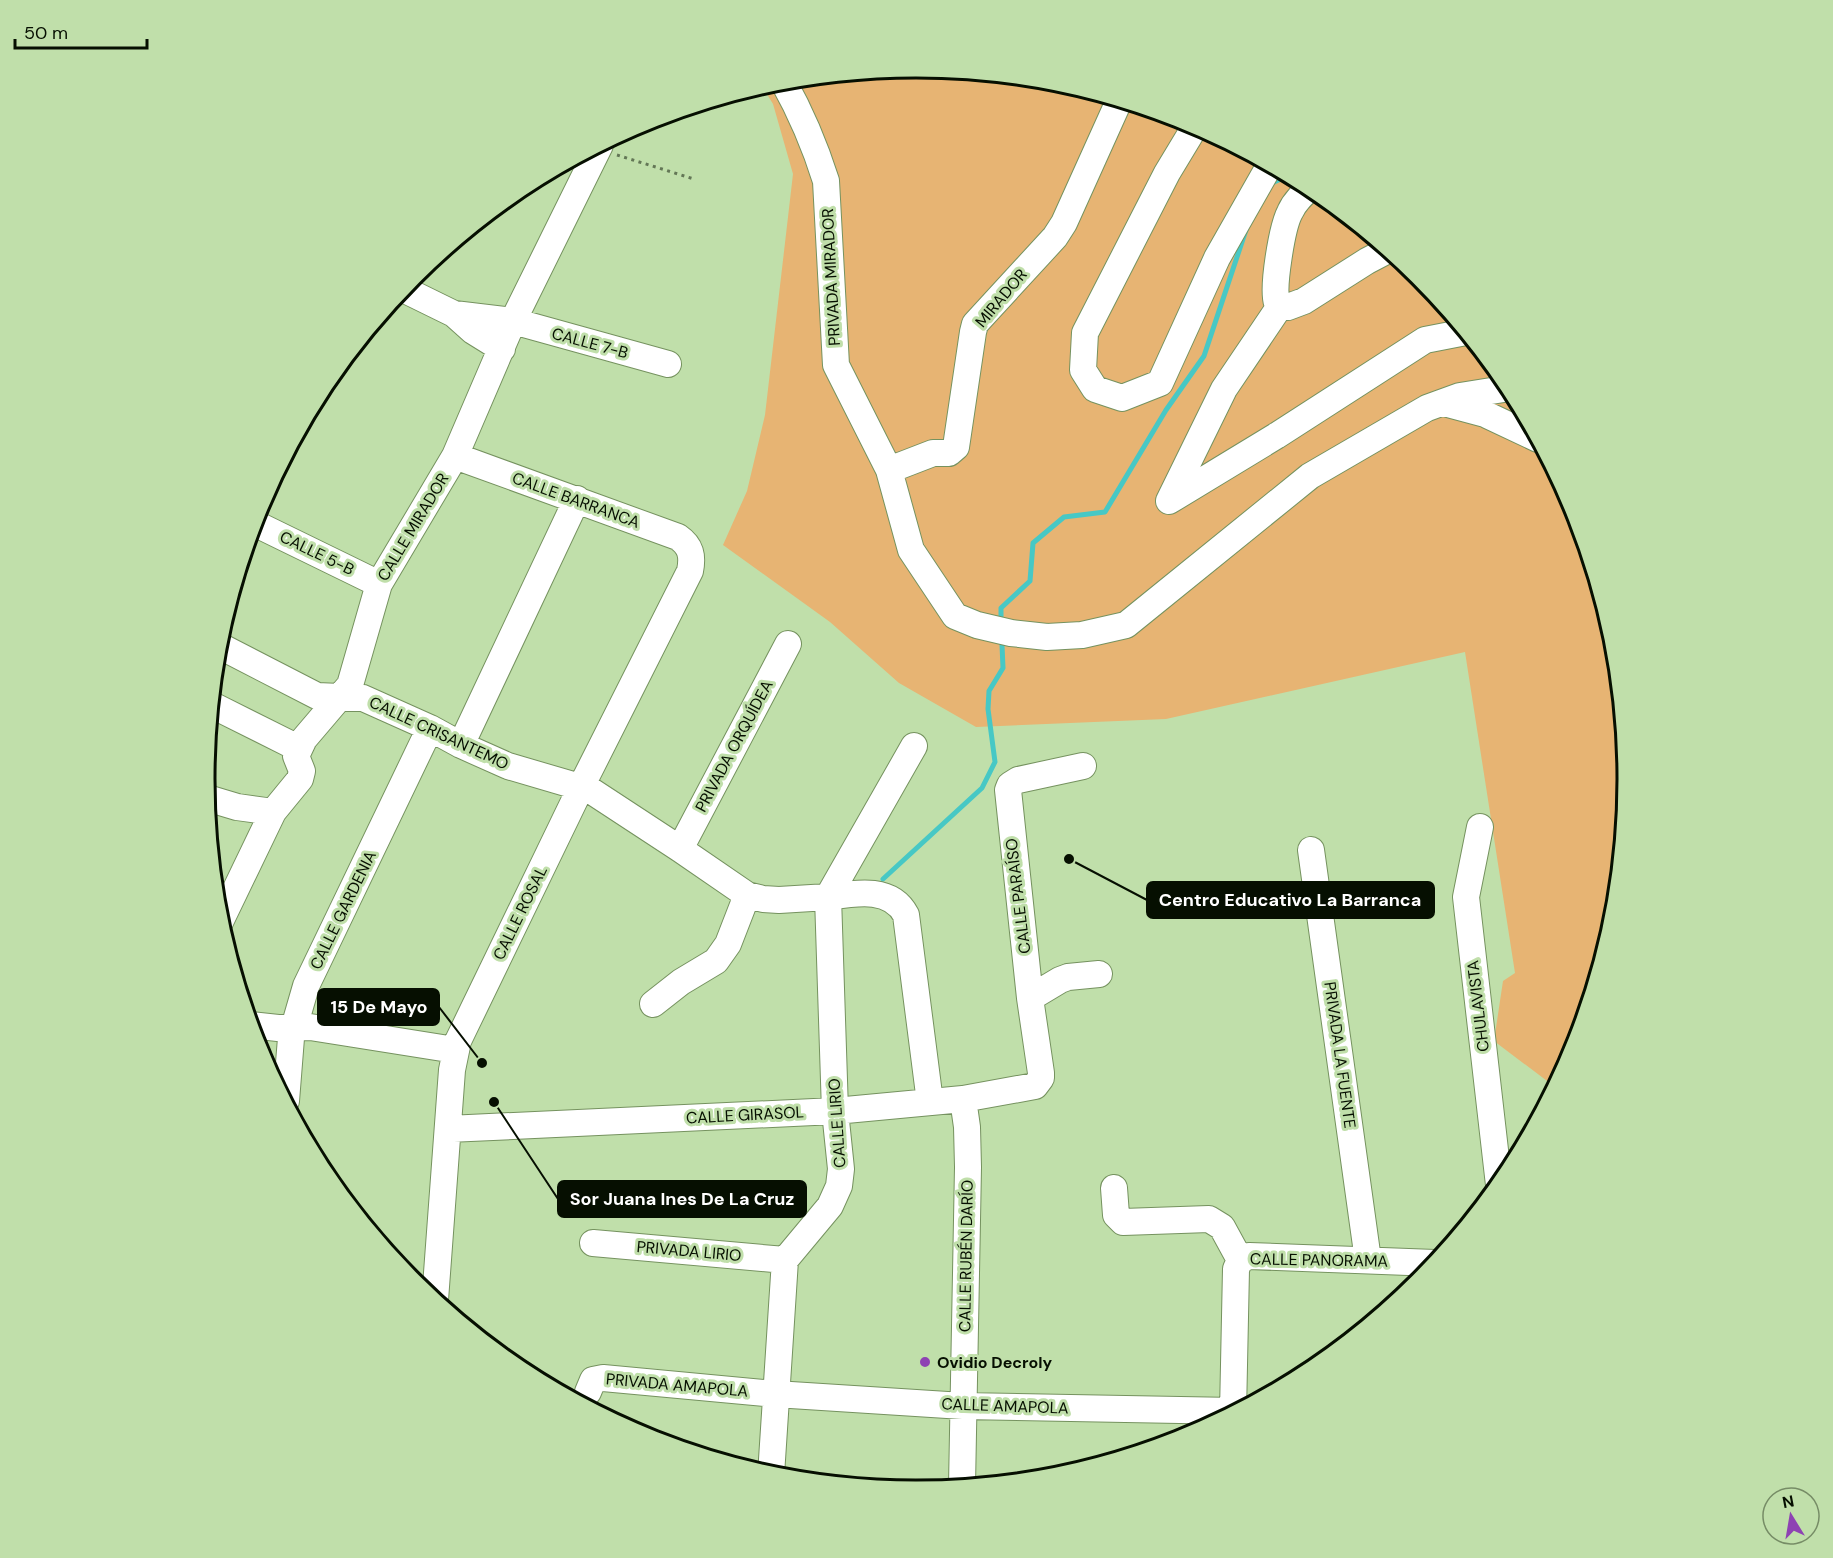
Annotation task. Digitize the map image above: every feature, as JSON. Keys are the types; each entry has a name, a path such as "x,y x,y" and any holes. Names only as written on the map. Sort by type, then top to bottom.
{"street":[{"name":"PRIVADA MIRADOR","path":"788,90 806,125 826,181 836,365 889,470 911,550 955,616 977,625 1011,633 1047,637 1082,635 1126,625 1310,476 1412,415 1460,396 1499,390"},
{"name":"MIRADOR","path":"889,470 933,453 949,453 956,447 975,324 1055,237 1064,223 1116,107"},
{"path":"1191,134 1167,173 1085,333 1083,370 1095,389 1122,398 1160,383 1217,258 1266,172"},
{"path":"412,293 454,314 473,331 502,349 513,321 594,156"},
{"path":"1304,194 1296,202 1287,220 1274,288 1276,300 1280,306 1288,307 1304,301 1381,254"},
{"path":"1280,306 1224,389 1169,501 1276,436 1425,340 1458,334"},
{"name":"CALLE 7-B","path":"454,314 513,321 668,363"},
{"name":"CALLE MIRADOR","path":"298,748 352,681 379,584 456,456 502,349"},
{"path":"1441,402 1485,414 1526,434"},
{"name":"CALLE BARRANCA","path":"456,456 678,537 691,551"},
{"path":"461,746 577,499"},
{"name":"CALLE 5-B","path":"263,527 379,584"},
{"name":"CALLE ROSAL","path":"436,1289 455,1050 462,1030 581,787 690,571 691,551"},
{"name":"PRIVADA ORQUÍDEA","path":"680,849 788,644"},
{"name":"CALLE CRISANTEMO","path":"228,650 317,696 363,698 430,728 461,746 508,766 581,787 600,795 747,895 771,899 822,898"},
{"path":"219,709 298,748 296,756 302,771 300,779 273,812 226,887"},
{"name":"CALLE GARDENIA","path":"287,1087 294,1028 306,986 430,728"},
{"path":"822,898 914,746"},
{"name":"CALLE PARAÍSO","path":"1038,1082 1041,1072 1030,998 1008,790 1010,785 1018,780 1083,766"},
{"path":"216,801 237,807 273,812"},
{"name":"CHULAVISTA","path":"1480,827 1466,897 1497,1170"},
{"name":"PRIVADA LA FUENTE","path":"1311,850 1368,1260"},
{"path":"822,898 860,893 875,894 891,899 901,906 906,915 930,1102"},
{"path":"652,1004 681,982 716,961 728,944 747,895"},
{"name":"CALLE LIRIO","path":"785,1260 830,1206 839,1186 841,1169 835,1111 822,898"},
{"path":"1030,998 1068,977 1099,975"},
{"path":"261,1026 310,1027 455,1050"},
{"name":"CALLE GIRASOL","path":"448,1129 835,1111 963,1099 1030,1088 1038,1082"},
{"name":"CALLE RUBÉN DARÍO","path":"962,1478 968,1167 967,1127 963,1099"},
{"path":"1114,1188 1116,1215 1123,1222 1209,1219 1222,1227 1239,1260 1236,1269 1234,1404"},
{"name":"PRIVADA LIRIO","path":"593,1243 785,1260"},
{"name":"CALLE PANORAMA","path":"1239,1260 1249,1256 1424,1262"},
{"path":"771,1465 785,1260"},
{"name":"PRIVADA AMAPOLA","path":"588,1392 593,1380 603,1378 775,1394"},
{"name":"CALLE AMAPOLA","path":"775,1394 963,1406 1219,1412"}],"path":[{"path":"607,150 694,180"}],"shaded area":[{"path":"916,78 1008,84 1053,91 1142,115 1227,150 1306,196 1379,252 1444,317 1473,352 1524,429 1564,511 1594,598 1612,688 1618,779 1612,870 1594,960 1564,1047 1548,1082 1494,1041 1503,981 1515,973 1465,652 1166,719 976,727 899,683 830,622 723,545 747,491 765,415 793,174 773,104 767,94 780,91 825,84"}],"waterway":[{"path":"1272,183 1279,180"},
{"path":"1001,616 1001,608 1030,581 1033,543 1064,517 1105,512 1166,410 1204,356 1246,230"},
{"path":"883,879 982,788 995,762 988,709 989,691 1003,668 1002,645"}],"place":[{"name":"Centro Educativo La Barranca","path":"1069,859"},
{"name":"15 De Mayo","path":"482,1063"},
{"name":"Sor Juana Ines De La Cruz","path":"494,1102"},
{"name":"Ovidio Decroly","path":"925,1362"}]}
